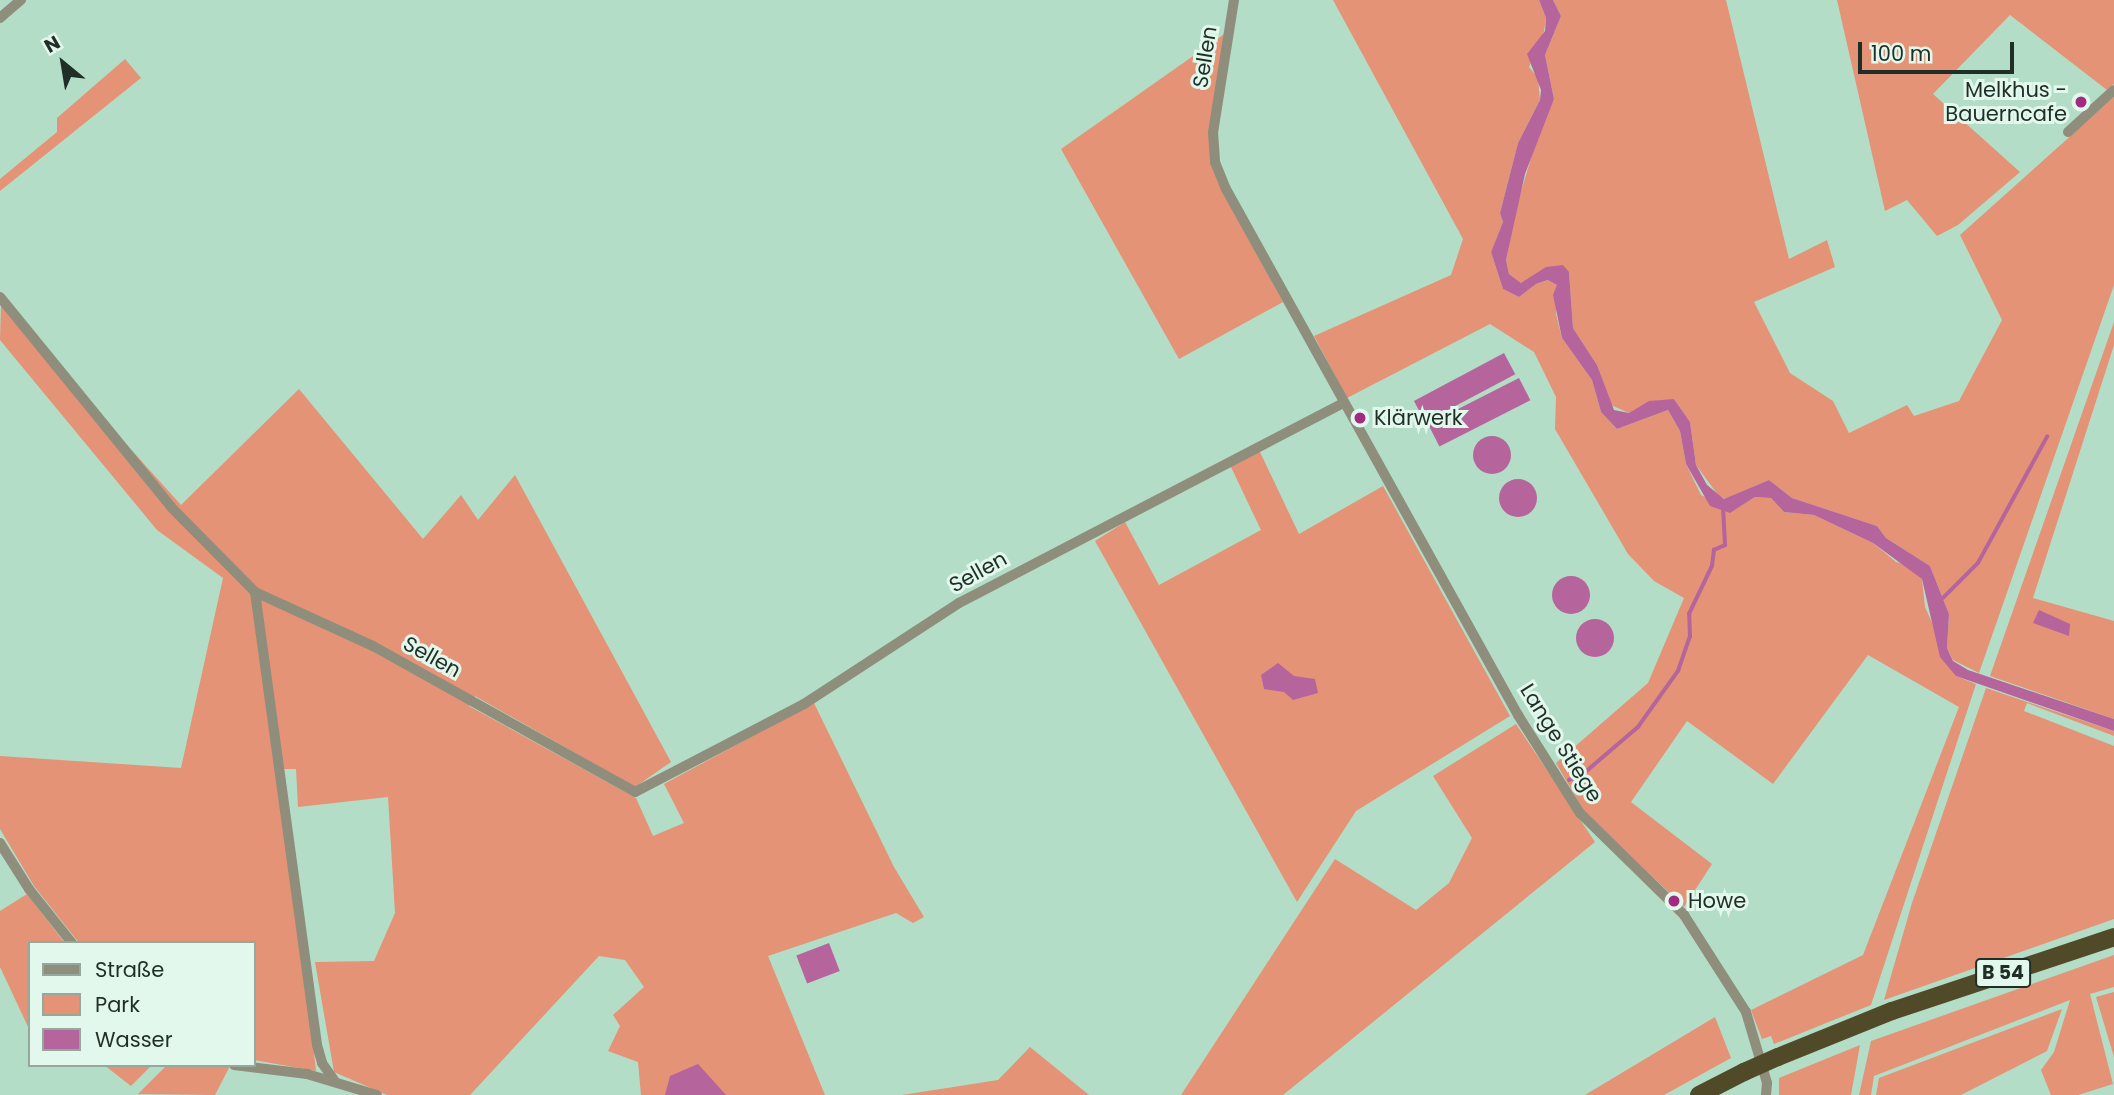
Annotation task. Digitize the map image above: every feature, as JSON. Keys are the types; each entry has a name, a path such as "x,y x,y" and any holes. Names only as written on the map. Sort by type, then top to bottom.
{"highway":[{"name":"B 54","path":"1699,1095 1778,1056 1892,1011 2114,937"}],"street":[{"path":"0,18 21,0"},
{"name":"Sellen","path":"0,297 171,507 255,592 373,646 635,792 804,704 959,603 1343,403 1215,162 1213,132 1234,0"},
{"path":"2068,132 2114,90"},
{"name":"Lange Stiege","path":"1343,403 1518,715 1580,813 1684,915 1732,989 1746,1012 1767,1089"},
{"path":"255,592 317,1045 322,1063 334,1080"},
{"path":"0,842 29,889 70,941"},
{"path":"247,1067 334,1080 377,1095"}],"green space":[{"path":"1333,0 1539,0 1546,18 1544,31 1529,67 1538,78 1540,100 1518,143 1500,213 1503,222 1491,252 1503,289 1519,297 1536,284 1549,280 1557,285 1556,314 1562,338 1592,380 1601,412 1617,429 1668,410 1680,431 1686,464 1701,495 1733,511 1755,497 1771,498 1784,512 1814,515 1873,543 1896,562 1910,566 1922,579 1925,607 1956,676 1976,684 1871,1005 1774,1044 1771,1036 1762,1039 1751,1010 1863,955 1959,707 1868,655 1773,784 1687,721 1631,802 1712,864 1684,907 1584,811 1556,763 1648,683 1684,598 1654,581 1628,554 1555,429 1556,397 1534,352 1490,324 1347,398 1314,336 1451,275 1463,239"},
{"path":"1553,0 1726,0 1789,259 1827,240 1835,267 1754,302 1790,373 1833,401 1849,433 1907,405 1914,416 1959,401 2002,320 1960,235 2114,97 2114,285 1979,673 1953,660 1947,648 1949,614 1930,566 1886,538 1877,526 1792,498 1769,480 1725,499 1718,495 1696,465 1690,422 1674,399 1629,413 1611,405 1597,365 1573,328 1569,272 1521,283 1509,274 1506,260 1517,205 1541,125 1554,99 1545,55 1561,16"},
{"path":"1837,0 2114,0 2114,84 2107,90 2010,15 1933,94 2020,172 1958,225 1937,236 1907,200 1885,211"},
{"path":"1230,30 1210,133 1217,180 1283,302 1179,359 1061,149"},
{"path":"125,59 141,78 0,191 0,179 57,132 57,118"},
{"path":"1,305 181,505 299,389 423,539 461,495 478,520 515,475 671,762 635,787 475,696 469,706 636,798 653,836 684,823 664,784 814,703 894,867 924,917 913,923 896,913 768,956 825,1095 641,1095 638,1062 608,1051 620,1026 613,1015 644,987 625,960 599,956 470,1095 387,1095 334,1072 315,962 374,961 395,913 388,797 298,807 296,769 284,769 316,1071 256,1060 256,941 77,941 34,886 0,829 0,756 181,768 223,578 157,530 0,340"},
{"path":"2114,322 2114,345 2033,598 2114,621 2114,719 1990,676"},
{"path":"1259,450 1299,534 1383,486 1510,716 1356,811 1297,902 1095,541 1125,522 1159,585 1261,530 1230,465"},
{"path":"1986,688 2114,731 2114,736 2027,703 2024,711 2114,746 2114,919 1884,1000 1912,903"},
{"path":"1516,724 1595,842 1283,1095 1181,1095 1335,859 1416,910 1449,883 1472,838 1433,776"},
{"path":"27,894 63,941 28,941 28,1027 0,967 0,911"},
{"path":"2114,955 2114,987 2090,994 2113,1084 2078,1095 2051,1095 2041,1070 2054,1052 2070,1000 1874,1076 1871,1095 1859,1095 1871,1041"},
{"path":"2114,992 2114,1057 2096,997"},
{"path":"2062,1009 2047,1051 1961,1095 1876,1095 1879,1078"},
{"path":"1715,1017 1731,1058 1664,1095 1585,1095"},
{"path":"1860,1045 1851,1095 1779,1095 1779,1078"},
{"path":"1030,1047 1089,1095 902,1095 998,1080"},
{"path":"107,1067 150,1067 131,1086"},
{"path":"165,1067 229,1067 215,1095 138,1094"}],"water":[{"path":"1539,0 1553,0 1561,16 1545,55 1554,99 1525,174 1506,260 1509,274 1521,283 1546,267 1563,265 1569,272 1573,328 1597,365 1614,410 1629,413 1649,401 1674,399 1690,422 1696,465 1707,485 1724,499 1769,480 1792,498 1877,526 1886,538 1930,566 1949,614 1947,648 1953,661 1968,670 2114,719 2114,731 1956,676 1940,657 1922,579 1873,543 1814,515 1784,512 1771,498 1755,497 1730,513 1710,506 1686,464 1680,431 1668,410 1617,429 1601,412 1592,380 1562,338 1553,295 1557,285 1548,280 1536,284 1519,297 1503,289 1491,252 1503,222 1500,213 1518,143 1540,100 1541,90 1527,54 1545,31 1546,18"},
{"path":"1504,353 1515,374 1425,422 1414,401"},
{"path":"1519,378 1530,400 1439,447 1428,424"},
{"path":"1492,436 1505,442 1511,455 1505,468 1492,474 1479,468 1473,455 1479,442"},
{"path":"1518,479 1531,485 1537,498 1531,511 1518,517 1505,511 1499,498 1505,485"},
{"path":"1571,576 1584,582 1590,595 1584,608 1571,614 1558,608 1552,595 1558,582"},
{"path":"2039,610 2070,624 2069,636 2033,623"},
{"path":"1595,619 1608,625 1614,638 1608,651 1595,657 1582,651 1576,638 1582,625"},
{"path":"1278,663 1294,676 1315,679 1318,693 1293,700 1284,692 1264,689 1261,675"},
{"path":"829,943 840,971 807,984 796,956"},
{"path":"698,1064 726,1095 665,1095 670,1076"}],"waterway":[{"path":"1943,598 1978,563 2047,437"},
{"path":"1569,780 1582,775 1638,727 1678,671 1690,637 1689,614 1712,566 1714,550 1725,545 1723,508"}],"place":[{"name":"Melkhus - Bauerncafe","path":"2081,102"},
{"name":"Klärwerk","path":"1360,418"},
{"name":"Howe","path":"1674,901"}]}
